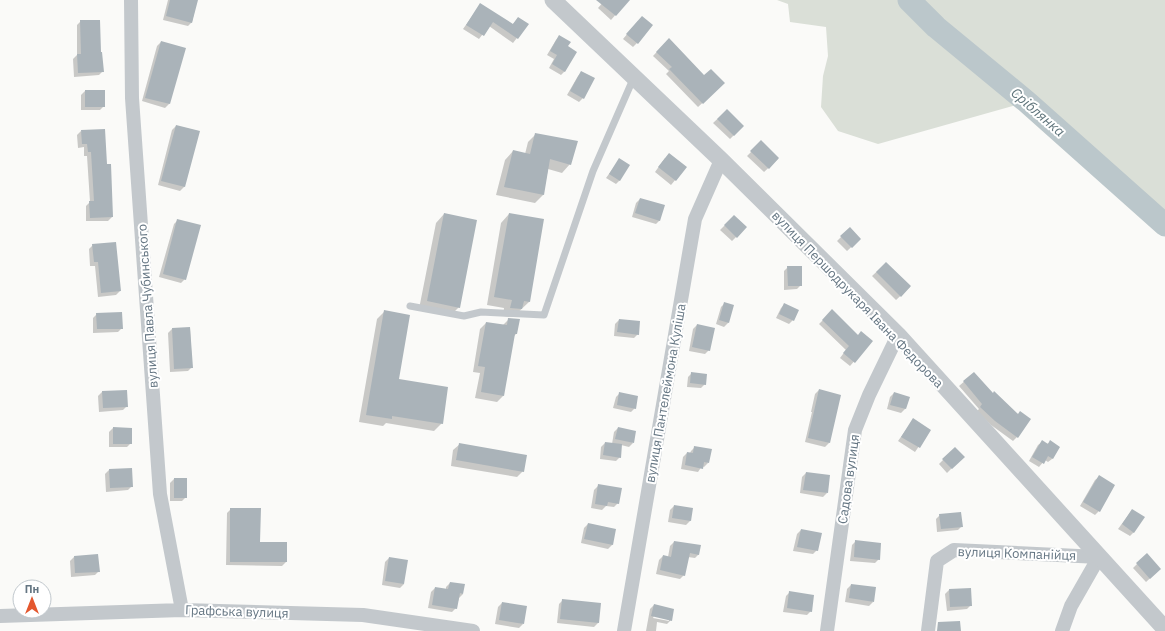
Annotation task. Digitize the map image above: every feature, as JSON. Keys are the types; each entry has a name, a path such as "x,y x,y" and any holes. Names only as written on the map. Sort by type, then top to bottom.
{"street":[{"name":"вулиця Павла Чубинського","path":"131,0 132,98 160,494 182,610"},
{"name":"вулиця Першодрукаря Івана Федорова","path":"553,0 721,160 898,335 1165,629"},
{"name":"вулиця Пантелеймона Куліша","path":"624,631 695,219 721,160"},
{"name":"Садова вулиця","path":"827,631 855,430 868,395 898,335"},
{"name":"вулиця Компанійця","path":"928,631 937,561 954,550 1099,556"},
{"path":"1062,631 1071,606 1099,556"},
{"name":"Графська вулиця","path":"0,616 182,610 363,615 473,631"}],"lane":[{"path":"410,306 464,316 481,312 544,315 593,171 634,77"}],"shaded area":[{"path":"777,0 1165,0 1165,225 1027,102 878,144 838,131 821,107 823,76 828,56 826,27 790,22 788,4"}],"building":[{"path":"170,0 198,0 192,23 166,16"},
{"path":"596,0 630,0 616,16"},
{"path":"480,3 513,24 518,17 529,24 518,39 493,22 484,36 466,25"},
{"path":"642,16 653,25 638,44 626,34"},
{"path":"80,20 100,20 101,52 104,72 78,73 77,54 81,54"},
{"path":"559,35 571,42 568,46 577,52 565,72 552,64 557,55 550,51"},
{"path":"669,38 704,75 711,69 725,83 703,104 669,69 672,67 656,52"},
{"path":"161,41 186,48 170,104 145,98"},
{"path":"581,71 595,78 584,99 570,91"},
{"path":"85,90 105,90 105,107 85,107"},
{"path":"727,109 744,126 734,136 717,119"},
{"path":"176,125 200,131 185,187 161,181"},
{"path":"105,129 107,164 111,164 113,217 90,218 89,201 94,201 91,152 88,152 87,144 82,144 81,130"},
{"path":"535,133 578,141 571,165 550,159 544,195 504,187 513,150 530,154"},
{"path":"761,140 779,158 769,169 750,151"},
{"path":"669,153 687,167 676,181 658,167"},
{"path":"619,158 630,165 620,181 609,174"},
{"path":"640,198 665,205 660,221 635,213"},
{"path":"444,213 477,220 460,308 427,301"},
{"path":"509,213 544,219 530,302 524,301 522,309 510,308 512,300 494,297"},
{"path":"734,215 747,227 737,238 724,225"},
{"path":"177,219 201,225 186,280 163,274"},
{"path":"850,227 861,239 852,248 840,236"},
{"path":"116,242 121,291 101,293 98,262 94,262 92,244"},
{"path":"886,262 911,286 901,297 876,272"},
{"path":"787,266 802,266 802,286 788,286"},
{"path":"724,302 734,305 729,323 719,320"},
{"path":"784,303 799,310 794,321 779,314"},
{"path":"832,309 858,335 861,331 873,341 855,363 843,353 849,346 822,320"},
{"path":"384,310 410,315 399,379 448,387 443,424 392,416 392,419 366,415"},
{"path":"122,312 123,329 97,329 96,313"},
{"path":"508,318 520,319 517,334 515,334 504,396 481,392 485,367 478,366 486,322 507,325"},
{"path":"619,319 640,321 639,335 617,332"},
{"path":"697,324 715,328 710,351 692,347"},
{"path":"190,327 193,368 174,369 172,328"},
{"path":"691,372 707,374 706,385 690,383"},
{"path":"974,372 993,393 994,391 1018,414 1020,411 1031,419 1018,438 995,421 980,407 982,404 963,381"},
{"path":"819,389 841,395 830,443 808,438"},
{"path":"127,390 128,407 103,408 102,391"},
{"path":"619,392 638,396 636,409 617,405"},
{"path":"894,392 910,397 906,409 890,405"},
{"path":"913,418 931,430 920,448 901,437"},
{"path":"113,427 132,428 132,444 113,444"},
{"path":"618,427 636,431 634,443 615,439"},
{"path":"1042,440 1048,444 1050,440 1060,447 1053,459 1048,456 1044,464 1032,457"},
{"path":"605,442 622,444 621,458 603,455"},
{"path":"459,443 527,455 524,472 456,460"},
{"path":"694,446 712,449 709,463 704,462 703,469 685,465 687,452 693,453"},
{"path":"955,447 965,457 952,469 942,459"},
{"path":"132,468 133,487 110,488 109,469"},
{"path":"806,472 830,475 828,493 803,490"},
{"path":"1099,475 1115,485 1100,512 1083,502"},
{"path":"174,478 187,478 187,498 174,498"},
{"path":"598,484 622,488 619,504 608,502 607,506 595,504"},
{"path":"674,505 693,508 691,521 672,518"},
{"path":"230,508 261,508 260,542 287,542 287,562 230,562"},
{"path":"1132,509 1145,517 1134,533 1122,524"},
{"path":"961,512 963,527 941,529 939,514"},
{"path":"588,523 616,529 613,545 584,539"},
{"path":"801,529 822,533 818,551 797,547"},
{"path":"855,540 881,543 880,560 854,557"},
{"path":"674,541 701,545 699,555 690,553 685,576 660,570 663,555 671,557"},
{"path":"1147,553 1161,569 1150,579 1136,563"},
{"path":"98,554 100,572 75,573 74,556"},
{"path":"389,557 408,560 404,584 385,581"},
{"path":"450,582 465,584 463,594 460,593 457,609 432,605 435,587 448,589"},
{"path":"851,584 876,587 874,602 849,598"},
{"path":"971,588 972,606 950,607 949,589"},
{"path":"789,591 814,595 812,612 787,608"},
{"path":"562,599 601,603 599,623 560,619"},
{"path":"502,602 527,606 524,624 499,620"},
{"path":"654,604 674,609 672,621 651,616"},
{"path":"960,621 961,631 937,631 938,622"}],"waterway":[{"name":"Сріблянка","path":"909,0 936,27 1027,102 1165,225"}]}
